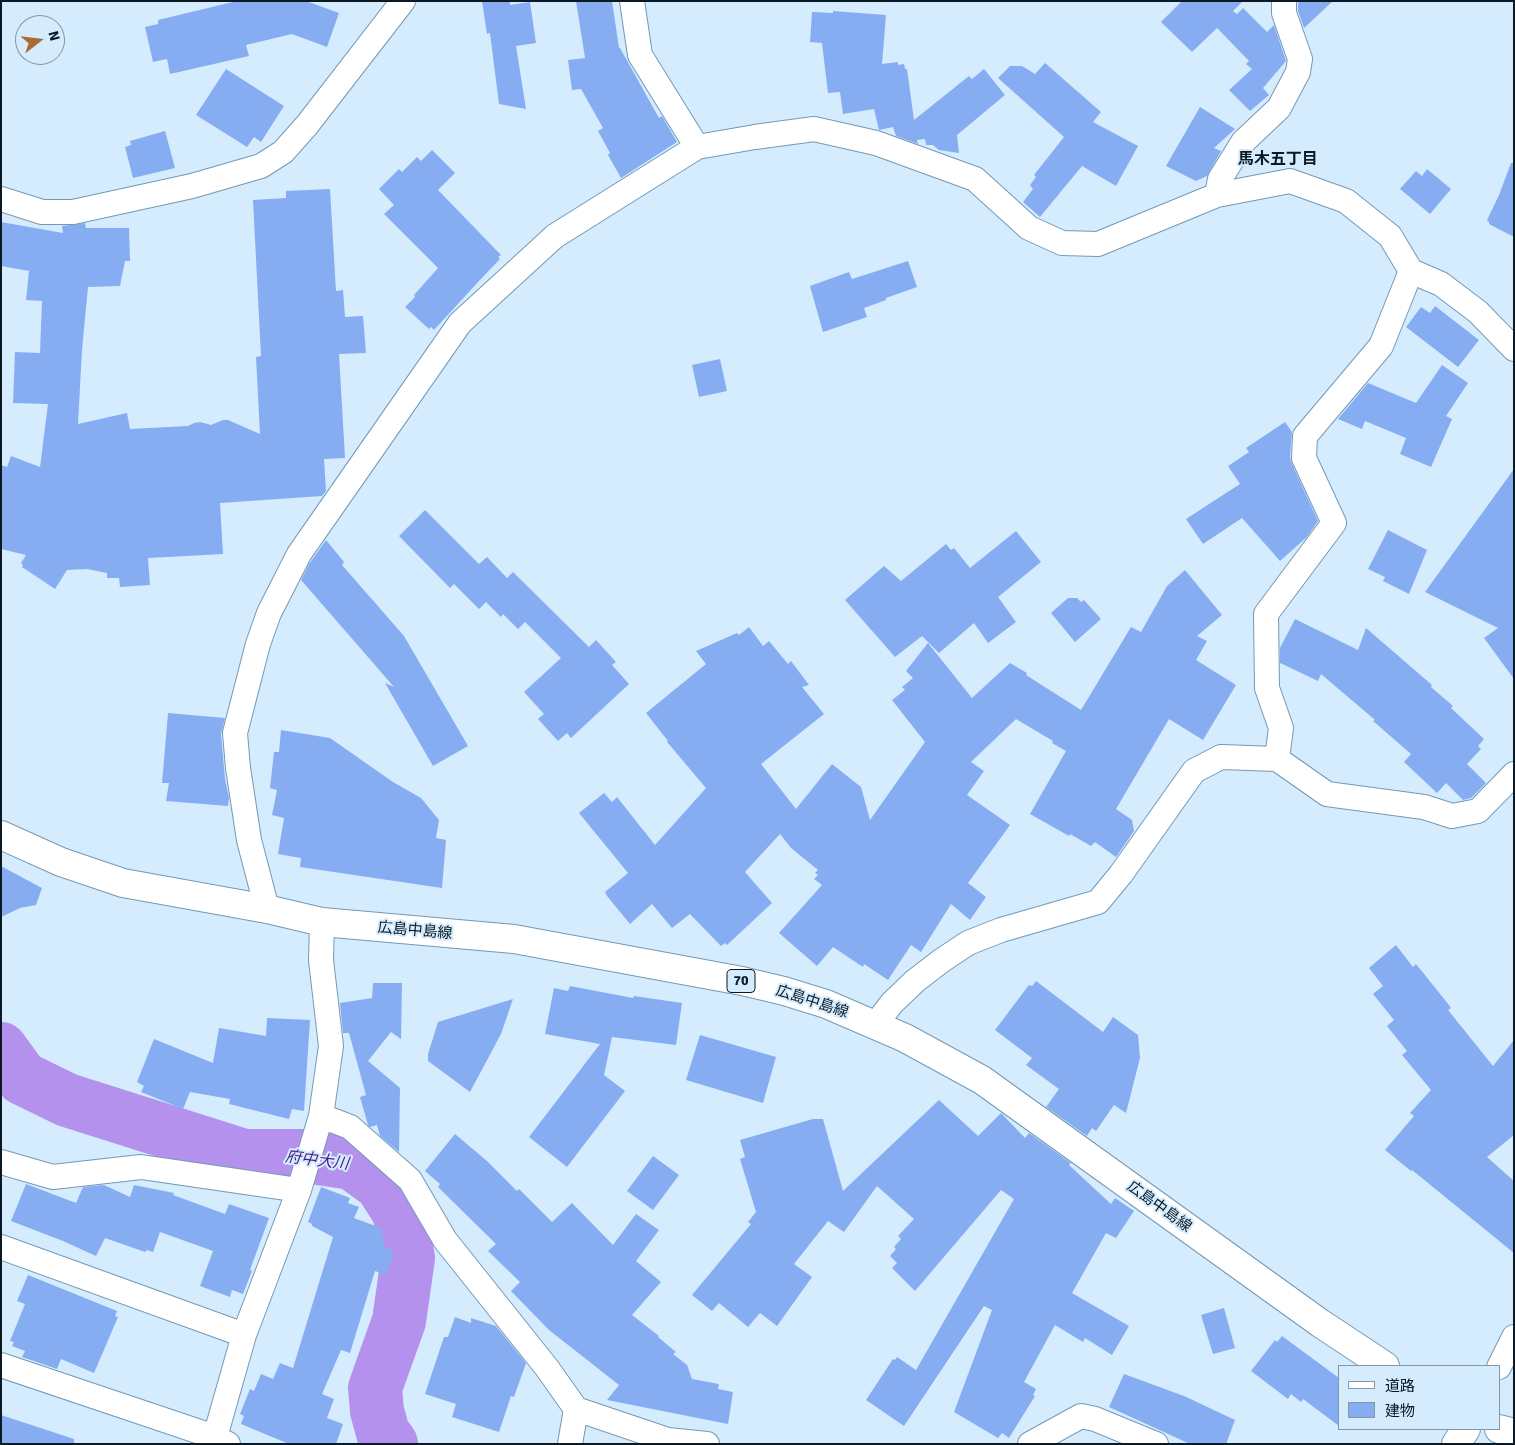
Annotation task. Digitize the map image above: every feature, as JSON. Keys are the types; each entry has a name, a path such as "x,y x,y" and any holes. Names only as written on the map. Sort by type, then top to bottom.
{"main road":[{"name":"広島中島線","path":"1,835 61,862 123,883 267,909 322,922 514,940 700,972 784,991 826,1004 876,1024 944,1058 982,1080 1312,1317 1384,1365"},
{"path":"1500,1428 1514,1434"},
{"path":"1456,1444 1465,1430"}],"street":[{"path":"1,199 42,212 74,212 192,186 261,166 283,152 307,126 403,1"},
{"path":"632,1 640,55 697,147"},
{"path":"1217,196 1220,178 1243,142 1279,108 1298,72 1300,59 1284,13 1284,1"},
{"path":"267,909 249,840 238,768 235,733 258,644 269,613 299,554 460,323 555,236 697,147 814,129 876,143 974,179 1029,228 1062,243 1098,244 1217,196 1290,181 1346,201 1390,236 1411,271 1441,284 1478,312 1514,349"},
{"path":"1276,759 1281,728 1266,688 1266,614 1334,523 1304,458 1305,436 1381,346 1411,271"},
{"path":"876,1024 892,1003 915,981 968,943 1001,930 1098,902 1121,874 1194,771 1221,757 1276,759 1326,794 1424,807 1452,816 1478,811 1514,774"},
{"path":"1,1365 221,1441 244,1335 301,1182 321,1116 331,1046 321,960 322,922"},
{"path":"321,1116 350,1127 410,1180 445,1240 547,1368 576,1409 668,1440 707,1444"},
{"path":"1,1162 53,1177 141,1167 301,1182"},
{"path":"1,1248 244,1335"},
{"path":"1500,1365 1514,1337"},
{"path":"570,1444 576,1409"},
{"path":"1030,1444 1080,1416 1095,1419 1156,1444"}],"building":[{"path":"237,1 306,1 339,13 327,47 292,34 246,45 249,56 170,74 167,59 153,62 145,27 158,24 158,20"},
{"path":"482,1 510,1 510,5 530,2 536,43 516,46 526,109 499,104 490,33 487,34"},
{"path":"576,1 612,1 619,48 659,118 662,116 677,142 621,178 608,155 610,153 598,131 603,128 581,89 572,90 568,60 585,58"},
{"path":"1182,1 1243,1 1233,11 1237,14 1243,8 1267,32 1274,25 1286,61 1263,88 1269,95 1250,111 1229,90 1252,69 1246,64 1249,61 1217,28 1192,52 1161,22"},
{"path":"1300,1 1333,1 1304,28 1298,11 1298,3"},
{"path":"833,11 886,15 882,64 898,62 898,65 904,64 905,69 907,69 914,120 969,76 972,79 984,69 1005,95 957,135 959,153 939,150 933,145 926,145 925,139 917,140 918,144 896,136 893,127 879,130 874,109 843,114 840,92 828,93 822,43 810,42 812,12 833,13"},
{"path":"1045,63 1101,112 1093,122 1138,146 1116,186 1082,166 1040,217 1023,202 1033,189 1030,185 1036,177 1034,175 1064,137 998,78 1010,66 1022,66 1035,74"},
{"path":"226,69 284,106 261,142 254,137 247,147 196,115"},
{"path":"1200,107 1235,129 1214,148 1221,151 1207,176 1196,181 1166,166"},
{"path":"165,131 175,168 133,178 125,147 131,145 130,141"},
{"path":"432,150 455,173 438,190 501,255 498,257 500,259 434,330 431,327 429,329 405,307 438,268 384,214 394,205 379,189 399,169 402,172 417,157 421,161"},
{"path":"1511,163 1514,163 1514,237 1489,224 1487,220"},
{"path":"1427,169 1451,189 1430,214 1400,189 1416,171 1422,176"},
{"path":"330,189 336,291 343,290 345,317 363,316 366,353 339,354 345,458 324,459 326,491 322,496 220,503 223,554 148,558 150,585 120,587 119,578 107,578 107,573 87,569 67,570 55,589 22,567 21,563 26,555 1,549 1,465 7,467 11,456 40,467 48,404 13,403 15,352 40,353 42,301 26,300 29,271 1,266 1,222 63,233 62,226 85,223 86,228 129,228 130,261 125,261 120,286 88,287 78,424 127,413 130,429 188,426 200,422 211,425 228,420 260,434 256,357 261,356 253,200 286,198 286,191"},
{"path":"908,261 917,287 864,308 867,317 823,332 810,286 849,272 852,279"},
{"path":"1435,306 1479,340 1458,367 1406,327 1421,307 1430,313"},
{"path":"720,359 727,391 699,397 692,365"},
{"path":"1442,365 1468,383 1446,416 1452,419 1431,467 1400,454 1406,438 1365,421 1362,429 1338,419 1368,383 1416,403"},
{"path":"1285,422 1292,432 1290,457 1292,464 1318,521 1307,537 1280,561 1242,518 1203,544 1186,519 1240,484 1228,466 1249,452 1246,448"},
{"path":"1514,469 1514,679 1484,638 1498,628 1425,592"},
{"path":"425,510 479,564 487,557 507,578 513,572 589,647 596,640 616,662 612,665 629,684 571,738 567,733 558,741 538,719 544,714 524,692 561,658 525,622 518,629 503,614 501,617 486,602 479,609 454,584 450,588 399,536"},
{"path":"1388,530 1427,550 1409,594 1383,581 1385,577 1368,569"},
{"path":"1016,531 1041,562 998,597 1016,622 988,643 974,623 939,653 922,636 895,657 845,600 884,566 901,581 946,544 951,550 954,548 970,568"},
{"path":"326,540 344,562 342,565 404,636 468,746 433,766 385,683 394,687 301,580 309,564"},
{"path":"1185,570 1222,615 1197,636 1207,641 1196,660 1236,685 1203,740 1169,719 1116,809 1132,820 1134,831 1116,857 1095,842 1091,846 1030,814 1066,751 1016,719 971,762 984,771 967,795 1010,825 968,883 986,897 970,920 951,904 921,952 911,945 888,980 864,964 863,967 833,947 817,966 779,933 822,885 814,879 818,875 815,873 818,870 791,848 780,834 745,872 772,903 727,945 725,943 721,946 690,914 672,928 652,904 630,924 607,896 605,892 628,873 579,813 604,793 612,802 617,797 655,845 706,788 667,742 646,713 706,664 696,651 737,633 739,635 749,627 763,646 769,641 788,664 791,661 809,685 802,687 824,714 761,764 796,809 832,764 861,787 870,820 925,742 892,700 905,690 902,687 913,678 906,671 928,643 972,698 1010,663 1081,710 1131,627 1141,632 1167,586"},
{"path":"1068,598 1077,598 1081,602 1084,600 1101,619 1075,642 1051,613"},
{"path":"1295,619 1358,650 1366,628 1432,685 1431,687 1453,706 1451,708 1484,739 1478,746 1481,749 1467,764 1486,783 1471,798 1463,800 1446,783 1437,793 1404,762 1411,754 1321,674 1318,681 1280,663 1280,648"},
{"path":"168,713 225,718 221,734 225,779 229,798 228,806 166,801 169,783 162,783"},
{"path":"281,730 330,738 393,782 421,798 439,820 436,838 446,840 442,888 300,867 301,858 278,854 284,818 272,815 277,790 270,788 274,752 279,752"},
{"path":"1,866 42,888 36,905 20,908 1,917"},
{"path":"1396,945 1413,967 1416,964 1449,1005 1451,1008 1448,1010 1493,1066 1514,1040 1514,1135 1487,1157 1514,1181 1514,1253 1385,1150 1414,1116 1410,1113 1431,1090 1402,1055 1407,1051 1387,1026 1394,1020 1373,994 1383,986 1369,968"},
{"path":"1036,981 1103,1032 1113,1017 1138,1035 1140,1058 1126,1113 1114,1105 1096,1131 1092,1128 1087,1136 1046,1107 1059,1089 1026,1065 1032,1058 995,1030 1029,985 1032,986"},
{"path":"373,983 402,983 401,1039 391,1032 368,1061 400,1088 399,1152 380,1136 377,1125 370,1127 368,1125 360,1097 366,1095 349,1033 343,1033 340,1003 372,998"},
{"path":"570,986 633,998 634,996 682,1003 676,1045 612,1037 604,1075 625,1091 567,1167 529,1137 600,1044 545,1034 554,988 568,991"},
{"path":"513,999 501,1034 470,1092 428,1061 428,1054 438,1022"},
{"path":"267,1018 310,1020 304,1111 292,1109 289,1119 229,1104 230,1099 190,1092 183,1109 141,1092 144,1086 137,1082 154,1039 213,1063 219,1028 266,1036"},
{"path":"700,1035 776,1057 763,1103 686,1080"},
{"path":"939,1100 978,1136 1001,1113 1025,1138 1029,1133 1071,1163 1069,1165 1111,1204 1115,1198 1134,1211 1116,1238 1106,1233 1072,1293 1129,1326 1112,1355 1085,1338 1083,1342 1055,1325 1024,1382 1036,1389 1033,1395 1035,1396 1009,1438 1002,1433 998,1438 954,1412 992,1310 984,1306 904,1426 866,1400 893,1359 895,1360 897,1357 916,1370 1014,1199 1001,1190 915,1291 892,1268 897,1263 890,1256 896,1249 894,1247 901,1239 898,1236 914,1219 877,1186 844,1232 828,1221 794,1264 812,1277 777,1326 760,1313 748,1327 719,1303 712,1311 692,1295 751,1224 748,1222 756,1212 740,1159 745,1157 740,1140 813,1119 823,1119 843,1191"},
{"path":"455,1134 487,1161 517,1191 519,1189 552,1222 572,1203 613,1245 636,1214 659,1230 636,1261 661,1282 632,1315 676,1352 673,1354 687,1365 692,1379 719,1384 718,1389 733,1392 728,1424 607,1400 619,1385 549,1330 511,1291 520,1282 488,1251 496,1244 438,1187 440,1184 425,1171"},
{"path":"653,1156 679,1175 653,1210 627,1191"},
{"path":"26,1184 76,1203 83,1187 104,1185 130,1197 134,1185 174,1193 173,1195 225,1214 229,1204 269,1218 243,1294 232,1290 230,1297 200,1286 213,1251 160,1232 153,1252 147,1250 145,1252 105,1238 96,1256 11,1221"},
{"path":"321,1187 350,1198 348,1203 359,1207 354,1218 381,1228 385,1248 394,1252 386,1275 375,1271 350,1353 341,1350 322,1394 334,1399 327,1418 343,1424 336,1444 289,1444 241,1424 244,1416 240,1414 250,1389 254,1391 261,1374 273,1379 280,1363 293,1368 333,1237 308,1222"},
{"path":"28,1275 117,1311 115,1316 118,1317 94,1373 61,1359 57,1369 22,1357 25,1351 12,1346 14,1342 10,1341 25,1304 17,1301"},
{"path":"1224,1308 1235,1348 1213,1354 1201,1315"},
{"path":"455,1317 471,1323 471,1318 496,1326 526,1363 514,1397 511,1396 499,1432 452,1417 456,1404 425,1394 444,1337 448,1337"},
{"path":"1282,1336 1338,1377 1338,1425 1303,1399 1301,1402 1291,1394 1288,1399 1251,1371 1275,1340 1277,1342"},
{"path":"1124,1374 1184,1396 1235,1420 1226,1444 1190,1444 1109,1407"},
{"path":"1,1415 74,1439 74,1444 1,1444"}],"waterway":[{"name":"府中大川","path":"1,1049 22,1078 67,1100 244,1156 306,1156 352,1163 381,1184 399,1212 408,1258 399,1321 375,1388 377,1411 383,1433 391,1444"}],"district":[{"name":"馬木五丁目","path":"1278,160"}]}
